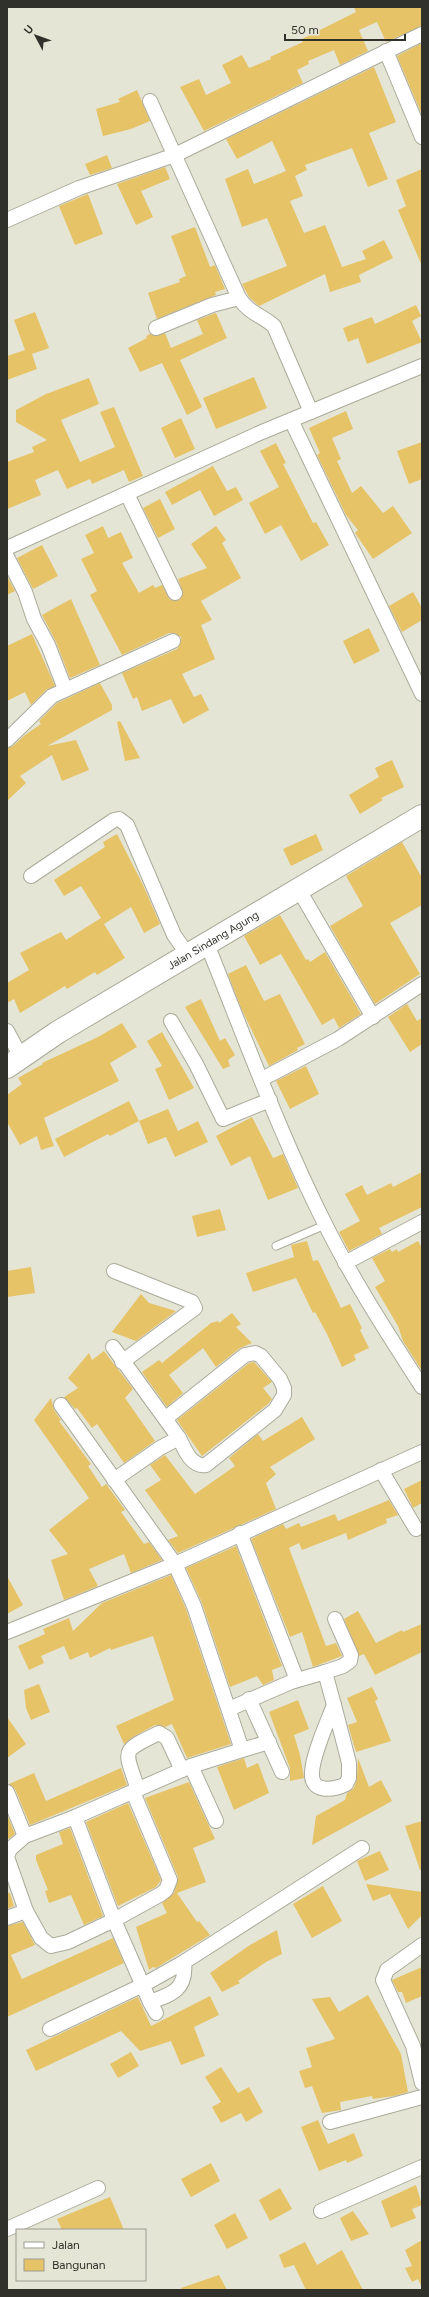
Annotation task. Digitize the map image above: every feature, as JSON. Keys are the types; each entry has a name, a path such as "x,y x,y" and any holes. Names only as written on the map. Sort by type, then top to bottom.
{"main road":[{"name":"Jalan Sindang Agung","path":"14,1062 188,955 421,819"}],"street":[{"path":"7,220 79,188 175,154 422,34"},
{"path":"386,51 422,137"},
{"path":"150,101 239,298 249,311 274,326 311,412"},
{"path":"156,328 212,305 239,298"},
{"path":"7,548 291,420 422,366"},
{"path":"291,420 422,694"},
{"path":"127,494 175,593"},
{"path":"7,557 25,592 34,619 48,645 65,689"},
{"path":"7,740 39,707 65,689 173,641"},
{"path":"31,876 114,820 123,821 127,825 174,935 188,955"},
{"path":"299,890 329,945 373,1017"},
{"path":"207,944 270,1100 325,1225 360,1291 422,1387"},
{"path":"262,1080 338,1039 422,984"},
{"path":"171,1021 196,1064 223,1119 270,1100"},
{"path":"7,1031 14,1062"},
{"path":"345,1263 422,1222"},
{"path":"114,1271 192,1302 195,1308 122,1362"},
{"path":"113,1348 122,1362 166,1418 190,1458 196,1464 206,1465 280,1403 284,1388 280,1379 261,1356 255,1353 250,1353 166,1418"},
{"path":"61,1405 175,1564 194,1606 242,1750"},
{"path":"114,1480 160,1448 179,1438"},
{"path":"7,1632 175,1564 240,1533 422,1452"},
{"path":"381,1470 416,1529"},
{"path":"240,1533 297,1680"},
{"path":"228,1709 297,1680 343,1666 350,1661 351,1655 335,1619"},
{"path":"325,1672 334,1705 350,1771 346,1784 328,1790 320,1789 315,1784 312,1772 334,1705"},
{"path":"249,1699 282,1772"},
{"path":"216,1822 186,1768 167,1738 159,1733 132,1746 129,1750 128,1759 135,1791 170,1880 166,1890 114,1920 68,1942 52,1946 41,1938 26,1911 10,1876 7,1857 10,1849 25,1836 75,1817 135,1791 186,1768 269,1742"},
{"path":"7,1792 25,1836"},
{"path":"75,1817 114,1920 153,2008 181,1986 185,1973 184,1962"},
{"path":"50,2030 184,1962 362,1848"},
{"path":"7,1918 26,1911"},
{"path":"422,1946 387,1970 383,1980 413,2046 422,2083"},
{"path":"330,2122 422,2097"},
{"path":"321,2211 422,2167"},
{"path":"7,2229 98,2188"}],"lane":[{"path":"276,1246 325,1225"}],"building":[{"path":"354,7 422,7 422,26 386,42 377,22 359,30 368,51 340,65 334,50 308,61 309,64 297,70 303,83 204,131 180,87 199,79 206,95 231,83 222,65 242,55 249,68 271,59 270,57 303,42 302,39 356,12"},
{"path":"422,43 422,115 397,56"},
{"path":"374,67 396,122 369,133 388,179 368,187 352,148 305,165 307,170 295,176 303,196 290,201 304,233 325,225 342,267 366,259 362,251 384,240 393,258 359,275 361,282 330,292 325,274 259,306 249,297 242,284 287,266 267,218 242,227 225,179 248,169 254,184 286,171 272,141 237,159 226,139"},
{"path":"137,90 150,121 131,129 103,136 96,109 120,102 118,99"},
{"path":"107,155 112,168 90,175 85,164"},
{"path":"165,167 170,179 141,191 153,217 136,225 117,184"},
{"path":"422,169 422,266 398,210 406,206 396,180"},
{"path":"88,194 103,234 75,245 59,206"},
{"path":"195,227 210,267 215,265 225,289 215,292 216,295 157,319 148,293 180,282 179,279 186,276 171,236"},
{"path":"416,305 421,316 412,321 422,342 367,364 358,338 348,342 343,328 372,317 375,324"},
{"path":"35,312 49,348 32,354 37,369 7,380 7,356 25,350 14,320"},
{"path":"216,313 227,338 180,360 202,407 187,415 162,363 140,372 128,348 147,338 146,336 150,334 155,336 165,333 171,348 203,334 197,320"},
{"path":"254,377 267,408 216,429 203,398"},
{"path":"89,378 99,404 61,420 80,462 115,447 100,412 114,407 143,476 129,482 124,470 92,484 90,479 67,489 58,470 35,480 41,495 7,509 7,462 34,452 32,447 47,440 16,422 16,410 46,394"},
{"path":"346,411 353,429 332,438 341,459 337,461 352,493 361,486 383,513 393,506 412,533 373,559 355,533 358,530 346,515 317,455 320,453 309,428"},
{"path":"181,418 195,449 175,458 161,428"},
{"path":"422,442 422,479 409,484 397,451"},
{"path":"276,443 286,463 283,464 313,523 316,522 329,545 301,561 281,525 265,534 249,503 279,487 260,451"},
{"path":"213,466 227,491 236,487 243,500 214,516 200,490 172,505 165,492"},
{"path":"160,499 175,529 158,538 143,508"},
{"path":"103,526 108,538 121,532 133,558 122,563 139,593 153,585 155,588 162,585 170,600 179,600 183,593 178,579 207,568 191,544 216,526 226,540 222,543 241,578 201,601 212,620 201,625 215,659 182,674 194,697 201,694 209,710 183,724 171,699 142,711 137,697 133,699 122,673 177,649 181,642 181,637 174,633 169,633 122,655 90,595 97,591 81,559 94,553 85,535"},
{"path":"42,545 58,576 33,589 17,558"},
{"path":"7,576 15,591 7,595"},
{"path":"413,592 422,608 422,620 402,632 389,606"},
{"path":"71,599 100,665 70,678 56,642 42,615"},
{"path":"369,628 380,651 354,664 343,641"},
{"path":"32,634 55,686 46,690 31,705 25,692 7,701 7,646"},
{"path":"100,683 112,705 112,710 47,746 76,740 89,770 62,781 52,755 20,776 26,783 7,801 7,748 13,746 25,735 41,724 39,721 57,703"},
{"path":"120,721 140,758 125,761 117,722"},
{"path":"392,760 404,787 381,798 383,800 360,814 349,795 379,777 375,768"},
{"path":"117,834 143,885 160,924 144,933 131,907 104,924 125,958 97,975 95,972 67,989 65,986 20,1013 14,999 7,1003 7,983 29,970 20,953 61,932 66,940 101,918 81,886 64,896 54,880 105,847 103,842"},
{"path":"316,834 323,850 291,866 283,849"},
{"path":"402,842 422,878 422,905 390,923 420,974 375,1004 330,926 363,906 346,876"},
{"path":"280,915 306,960 308,959 310,962 325,952 361,1014 339,1028 334,1018 322,1025 281,954 260,965 244,936"},
{"path":"246,965 264,1001 280,994 305,1044 297,1048 298,1050 269,1066 241,1008 228,974"},
{"path":"201,999 220,1041 225,1038 235,1055 228,1060 230,1066 223,1069 185,1007"},
{"path":"407,1004 417,1021 422,1018 422,1044 410,1052 388,1017"},
{"path":"122,1023 137,1047 110,1063 119,1081 44,1118 54,1146 41,1150 37,1136 20,1145 7,1122 7,1095 22,1084 18,1078 43,1064 42,1063 98,1037"},
{"path":"162,1032 194,1088 169,1100 155,1069 162,1066 147,1041"},
{"path":"306,1066 319,1094 290,1109 276,1081"},
{"path":"129,1101 139,1121 110,1136 108,1134 64,1157 55,1139"},
{"path":"168,1109 178,1131 198,1121 208,1142 175,1157 166,1137 148,1144 139,1121"},
{"path":"252,1117 273,1158 283,1154 298,1188 268,1200 250,1156 231,1166 216,1136"},
{"path":"422,1172 422,1207 379,1228 382,1234 349,1251 339,1232 360,1221 345,1194 362,1185 367,1195 391,1183 393,1187"},
{"path":"220,1209 226,1230 197,1237 192,1216"},
{"path":"307,1241 313,1261 318,1260 341,1308 350,1304 362,1328 360,1330 369,1348 354,1355 356,1360 342,1367 327,1334 315,1312 313,1313 296,1278 253,1292 246,1273 294,1257 291,1245"},
{"path":"418,1241 422,1248 422,1371 403,1341 398,1326 375,1287 385,1281 372,1258 390,1249 392,1252 397,1249 398,1252"},
{"path":"31,1267 35,1293 7,1297 7,1271"},
{"path":"141,1294 149,1303 176,1311 136,1341 112,1332"},
{"path":"232,1313 241,1324 236,1327 252,1343 240,1348 216,1367 203,1348 169,1375 183,1393 167,1407 142,1372 159,1360 162,1363 211,1323 218,1321 219,1323"},
{"path":"104,1351 133,1389 125,1398 155,1441 124,1463 97,1424 92,1428 77,1408 75,1409 64,1397 78,1388 68,1378 89,1353 92,1360"},
{"path":"254,1362 272,1382 263,1388 272,1399 268,1404 202,1456 177,1420 249,1363"},
{"path":"51,1398 54,1410 61,1420 59,1421 91,1464 88,1466 102,1487 106,1484 125,1510 121,1512 144,1544 149,1542 162,1560 131,1573 124,1554 89,1569 98,1586 64,1600 51,1560 68,1554 49,1530 89,1498 34,1420"},
{"path":"302,1417 315,1439 270,1467 276,1474 266,1483 276,1509 178,1553 168,1540 178,1536 145,1490 161,1480 150,1465 165,1455 195,1494 235,1466 229,1458 258,1434 263,1441"},
{"path":"422,1480 422,1503 413,1508 404,1489"},
{"path":"389,1500 398,1515 386,1519 387,1523 348,1540 346,1533 302,1550 299,1543 289,1548 326,1646 336,1643 342,1656 313,1667 302,1632 290,1637 251,1539 283,1524 286,1529 299,1523 301,1527 335,1514 338,1521"},
{"path":"236,1546 282,1666 272,1670 274,1680 263,1685 257,1676 230,1687 202,1603 186,1568"},
{"path":"171,1575 186,1609 231,1744 187,1758 172,1724 165,1727 155,1725 133,1737 124,1744 116,1726 174,1700 153,1636 111,1650 110,1648 90,1658 88,1652 70,1660 64,1646 41,1656 44,1663 29,1670 18,1646 45,1634 43,1629 69,1618 73,1631 102,1603"},
{"path":"7,1576 23,1605 7,1614"},
{"path":"358,1611 376,1643 402,1630 403,1632 422,1624 422,1652 375,1675 364,1654 359,1656 344,1619"},
{"path":"39,1684 50,1712 31,1720 26,1708 24,1690"},
{"path":"372,1687 378,1699 375,1701 391,1741 356,1752 348,1725 357,1722 347,1698"},
{"path":"298,1700 309,1729 294,1735 300,1755 304,1778 290,1781 290,1768 269,1712"},
{"path":"7,1717 26,1744 7,1758"},
{"path":"244,1758 247,1768 258,1763 269,1793 234,1810 217,1767"},
{"path":"358,1758 369,1787 381,1780 392,1801 312,1845 316,1816 345,1800 347,1793 354,1788 357,1778"},
{"path":"121,1768 127,1785 30,1825 15,1789 9,1784 34,1773 46,1801"},
{"path":"189,1782 215,1839 193,1848 206,1882 177,1893 197,1922 199,1921 210,1935 156,1968 153,1967 149,1970 136,1927 167,1913 162,1903 174,1893 178,1877 145,1798"},
{"path":"128,1803 161,1880 156,1887 118,1906 86,1822"},
{"path":"7,1814 15,1834 7,1840"},
{"path":"422,1821 422,1870 420,1870 405,1826"},
{"path":"70,1828 103,1916 84,1925 71,1895 49,1903 45,1891 48,1890 36,1860 36,1855 63,1844 59,1832"},
{"path":"380,1851 389,1870 365,1881 357,1861"},
{"path":"366,1884 422,1892 422,1915 408,1929 390,1894 373,1901"},
{"path":"323,1886 342,1921 312,1938 293,1904"},
{"path":"7,1893 10,1893 14,1906 7,1909"},
{"path":"23,1922 35,1945 11,1955 22,1979 113,1938 124,1963 7,2017 7,1926"},
{"path":"277,1930 282,1954 266,1962 238,1981 240,1983 222,1992 210,1973 250,1945"},
{"path":"422,1967 422,1996 406,2003 402,1992 398,1992 392,1980"},
{"path":"368,1995 401,2054 408,2092 394,2096 373,2099 372,2096 340,2102 341,2110 322,2113 312,2086 305,2088 299,2071 312,2067 306,2048 335,2039 312,1999 330,1997 339,2012"},
{"path":"210,1996 219,2015 194,2027 205,2056 181,2065 171,2041 140,2051 121,2031 36,2071 26,2050 138,1997 151,2026"},
{"path":"131,2052 139,2066 118,2078 110,2064"},
{"path":"221,2067 238,2093 249,2087 263,2112 246,2122 241,2113 221,2123 212,2107 221,2102 205,2077"},
{"path":"318,2120 328,2144 354,2133 363,2156 347,2163 346,2160 319,2171 301,2127"},
{"path":"211,2163 220,2181 191,2197 181,2179"},
{"path":"416,2185 422,2205 412,2209 416,2218 391,2228 381,2201"},
{"path":"280,2188 292,2209 270,2221 259,2200"},
{"path":"110,2197 124,2229 62,2229 57,2219"},
{"path":"353,2211 369,2234 351,2241 340,2218"},
{"path":"235,2213 248,2238 227,2249 214,2225"},
{"path":"422,2240 422,2288 418,2279 412,2282 405,2268 412,2266 405,2250"},
{"path":"305,2242 317,2265 342,2250 363,2290 306,2290 294,2265 284,2268 279,2255"},
{"path":"219,2275 227,2290 182,2290 181,2288"}]}
